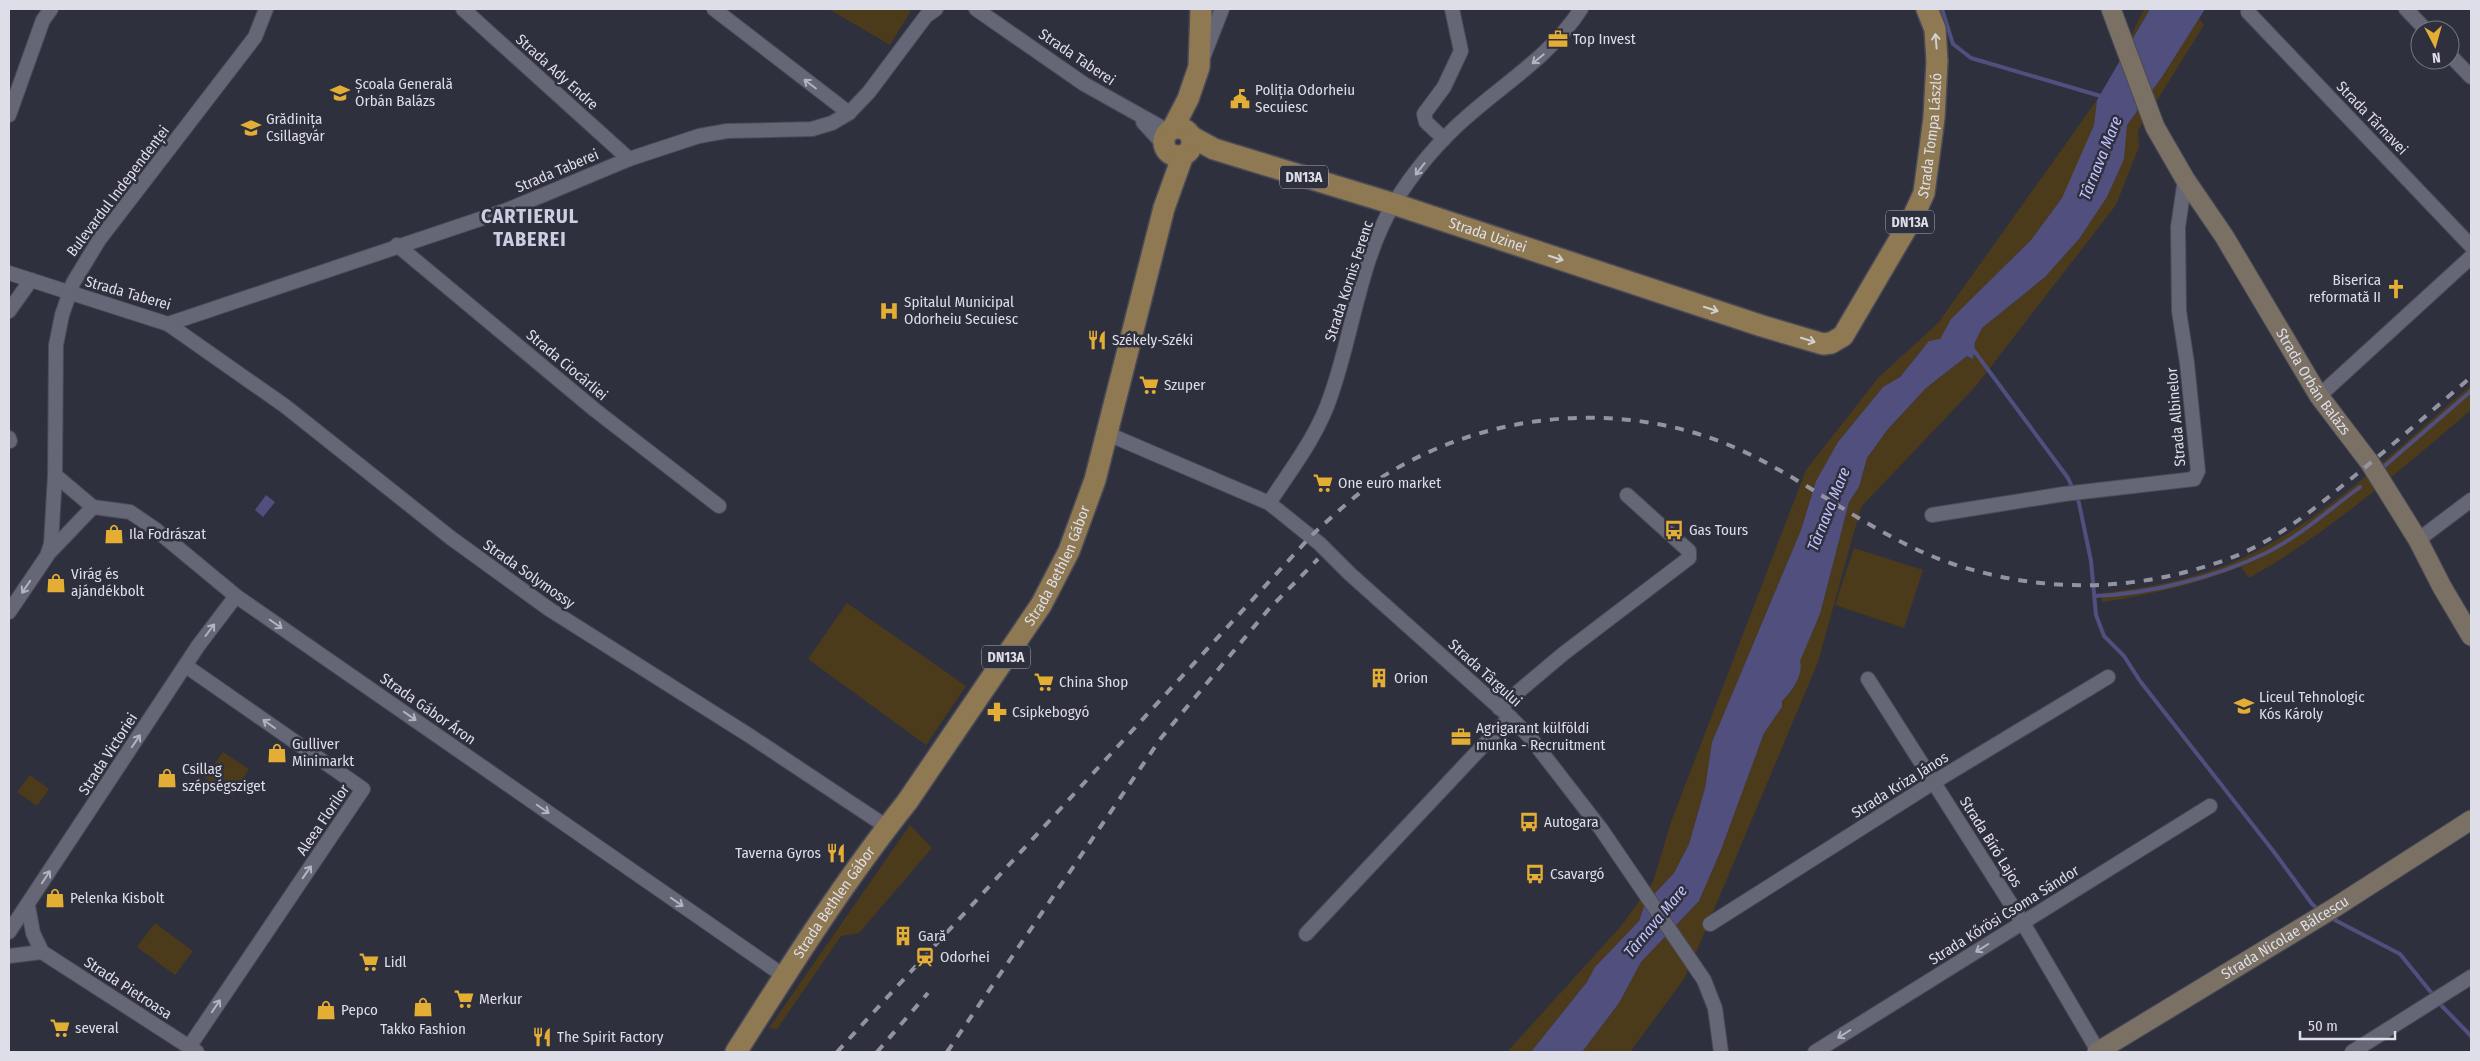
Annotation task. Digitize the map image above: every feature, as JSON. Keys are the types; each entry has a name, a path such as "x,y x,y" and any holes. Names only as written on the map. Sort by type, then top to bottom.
{"main road":[{"name":"DN13A","path":"1177,142 1188,99 1199,67 1201,9"},
{"name":"Strada Tompa László","path":"1762,326 1822,344 1838,341 1843,336 1914,215 1924,192 1934,118 1937,60 1935,29 1927,9"},
{"name":"Strada Orbán Balázs","path":"2111,9 2155,128 2185,179 2224,236 2319,396 2370,464 2418,540 2442,587 2471,636"},
{"name":"Strada Uzinei","path":"1177,142 1214,149 1394,204 1762,326"},
{"name":"Strada Bethlen Gábor","path":"736,1052 784,976 887,827 907,802 1046,596 1079,527 1108,434 1164,208 1177,142"},
{"name":"Strada Nicolae Bălcescu","path":"2097,1052 2334,908 2471,820"}],"street":[{"path":"9,115 11,99 43,20 51,9"},
{"name":"Bulevardul Independenței","path":"9,612 46,556 53,532 56,345 69,293 84,262 99,240 255,37 266,9"},
{"name":"Strada Ady Endre","path":"463,9 628,159"},
{"path":"714,9 849,113"},
{"name":"Strada Taberei","path":"9,273 168,324 397,245 507,210 628,159 712,132 812,129 832,123 849,113 869,92 926,16 936,9"},
{"name":"Strada Taberei","path":"976,9 1084,84 1136,114 1177,142"},
{"path":"1199,67 1222,9"},
{"path":"1444,139 1426,122 1424,114 1444,87 1460,51 1452,9"},
{"name":"Strada Kornis Ferenc","path":"1269,503 1311,441 1323,418 1332,394 1371,256 1394,204 1444,139 1468,115 1544,54 1566,31 1581,9"},
{"path":"2406,9 2416,20"},
{"name":"Strada Târnavei","path":"2248,12 2471,246"},
{"path":"2460,65 2471,77"},
{"name":"Strada Albinelor","path":"1932,515 2064,494 2194,479 2197,476 2187,364 2179,311 2178,227 2185,179"},
{"name":"Strada Ciocârliei","path":"397,245 595,410 719,506"},
{"path":"2319,396 2471,257"},
{"path":"9,310 31,280"},
{"name":"Strada Solymossy","path":"168,324 285,406 452,538 549,609 750,736 887,827"},
{"name":"Strada Târgului","path":"1108,434 1269,503 1320,544 1350,574 1529,736 1601,829 1704,980 1712,997 1719,1024 1721,1052"},
{"path":"46,556 93,507 55,475"},
{"path":"1499,708 1562,654 1690,558 1689,552 1627,495"},
{"path":"2418,540 2471,500"},
{"name":"Strada Gábor Áron","path":"93,507 130,512 155,529 236,596 784,976"},
{"name":"Strada Victoriei","path":"9,932 186,666 236,596"},
{"name":"Aleea Florilor","path":"186,666 363,789 193,1050"},
{"name":"Strada Kriza János","path":"1710,924 1934,782 2108,677"},
{"name":"Strada Bíró Lajos","path":"1868,679 2023,923 2097,1052"},
{"path":"1306,934 1510,717"},
{"name":"Strada Kőrösi Csoma Sándor","path":"1815,1052 2210,806"},
{"path":"9,956 42,952 33,933 28,906"},
{"name":"Strada Pietroasa","path":"42,952 193,1050"},
{"path":"2352,1052 2368,1048 2471,977"}],"shaded area":[{"path":"829,9 912,9 890,45"},
{"path":"2144,9 2150,9 2118,63"},
{"path":"2199,18 2204,25 2138,131 2139,147 2116,205 1976,386 1861,507 1818,662 1684,979 1630,1052 1582,1052 1619,1003 1641,962 1699,901 1721,850 1764,733 1782,707 1782,701 1790,693 1798,677 1800,671 1799,661 1820,614 1849,502 1859,487 1867,458 1888,429 1926,388 1967,356 1973,359 1975,342 1982,328 2045,277 2079,239 2107,197 2123,159 2127,125 2162,77"},
{"path":"2097,100 2094,125 2081,159 2062,198 2031,240 1951,319 1940,339 1923,348 1900,377 1883,387 1838,442 1816,481 1801,530 1712,742 1705,788 1689,844 1674,873 1645,904 1639,921 1595,967 1587,982 1531,1052 1507,1052 1622,925 1653,882 1671,822 1806,470 1878,378 1938,323"},
{"path":"2471,385 2471,410 2364,499 2308,541 2249,578 2241,567 2173,588 2102,602 2102,593 2158,585 2214,570 2249,555 2279,539 2308,520 2365,477"},
{"path":"1854,548 1923,570 1904,628 1835,605"},
{"path":"847,603 966,686 926,745 808,659"},
{"path":"223,752 249,769 232,796 205,778"},
{"path":"30,775 49,789 37,806 17,792"},
{"path":"910,825 932,848 859,933 841,936 777,1029 769,1028"},
{"path":"155,923 193,951 175,975 137,947"}],"water":[{"name":"Târnava Mare","path":"2150,9 2205,9 2162,77 2127,125 2124,159 2107,197 2079,239 2045,277 1982,328 1975,342 1973,359 1967,356 1926,388 1888,429 1867,458 1859,487 1849,502 1820,614 1800,661 1799,677 1790,693 1782,701 1782,707 1764,733 1721,850 1699,901 1641,962 1619,1003 1582,1052 1531,1052 1587,982 1595,967 1639,921 1645,904 1674,873 1689,844 1705,788 1712,742 1801,530 1816,481 1838,442 1883,387 1900,377 1929,341 1940,339 1951,319 2031,240 2062,198 2094,125 2097,100"},
{"path":"266,495 275,502 263,517 255,510"}],"waterway":[{"path":"1942,9 1953,44 1971,58 2104,97"},
{"path":"1972,348 2068,478 2073,489"},
{"path":"2380,470 2471,391"},
{"path":"2094,596 2115,595 2160,588 2204,577 2247,562 2291,539 2360,487"},
{"path":"2076,495 2091,561 2096,615 2104,636 2124,656 2140,681 2274,852 2312,904 2319,910"},
{"path":"2331,918 2400,954 2434,996"},
{"path":"2438,1002 2471,1036"}],"railway":[{"path":"837,1052 1311,536 1370,485 1392,471 1434,450 1478,434 1524,423 1571,418 1618,419 1664,425 1710,438 1753,456 1901,542 1953,564 1987,574 2022,581 2091,585 2125,583 2160,578 2194,570 2228,559 2274,537 2329,497 2471,377"},
{"path":"947,1052 1161,738 1268,610 1318,559"},
{"path":"877,1052 928,993"}],"place":[{"name":"Top Invest","path":"1558,39"},
{"name":"Școala Generală Orbán Balázs","path":"340,93"},
{"name":"Poliția Odorheiu Secuiesc","path":"1240,99"},
{"name":"Grădinița Csillagvár","path":"251,128"},
{"name":"Biserica reformată II","path":"2396,289"},
{"name":"Spitalul Municipal Odorheiu Secuiesc","path":"889,311"},
{"name":"Székely-Széki","path":"1097,340"},
{"name":"Szuper","path":"1149,385"},
{"name":"One euro market","path":"1323,483"},
{"name":"Gas Tours","path":"1674,530"},
{"name":"Ila Fodrászat","path":"114,534"},
{"name":"Virág és ajándékbolt","path":"56,583"},
{"name":"Orion","path":"1379,678"},
{"name":"China Shop","path":"1044,682"},
{"name":"Liceul Tehnologic Kós Károly","path":"2244,706"},
{"name":"Csipkebogyó","path":"997,712"},
{"name":"Agrigarant külföldi munka - Recruitment","path":"1461,737"},
{"name":"Gulliver Minimarkt","path":"277,753"},
{"name":"Csillag szépségsziget","path":"167,778"},
{"name":"Autogara","path":"1529,822"},
{"name":"Taverna Gyros","path":"836,853"},
{"name":"Csavargó","path":"1535,874"},
{"name":"Pelenka Kisbolt","path":"55,898"},
{"name":"Gară","path":"903,936"},
{"name":"Odorhei","path":"925,957"},
{"name":"Lidl","path":"369,962"},
{"name":"Merkur","path":"464,999"},
{"name":"Takko Fashion","path":"423,1007"},
{"name":"Pepco","path":"326,1010"},
{"name":"several","path":"60,1028"},
{"name":"The Spirit Factory","path":"542,1037"}],"district":[{"name":"CARTIERUL TABEREI","path":"530,228"}]}
